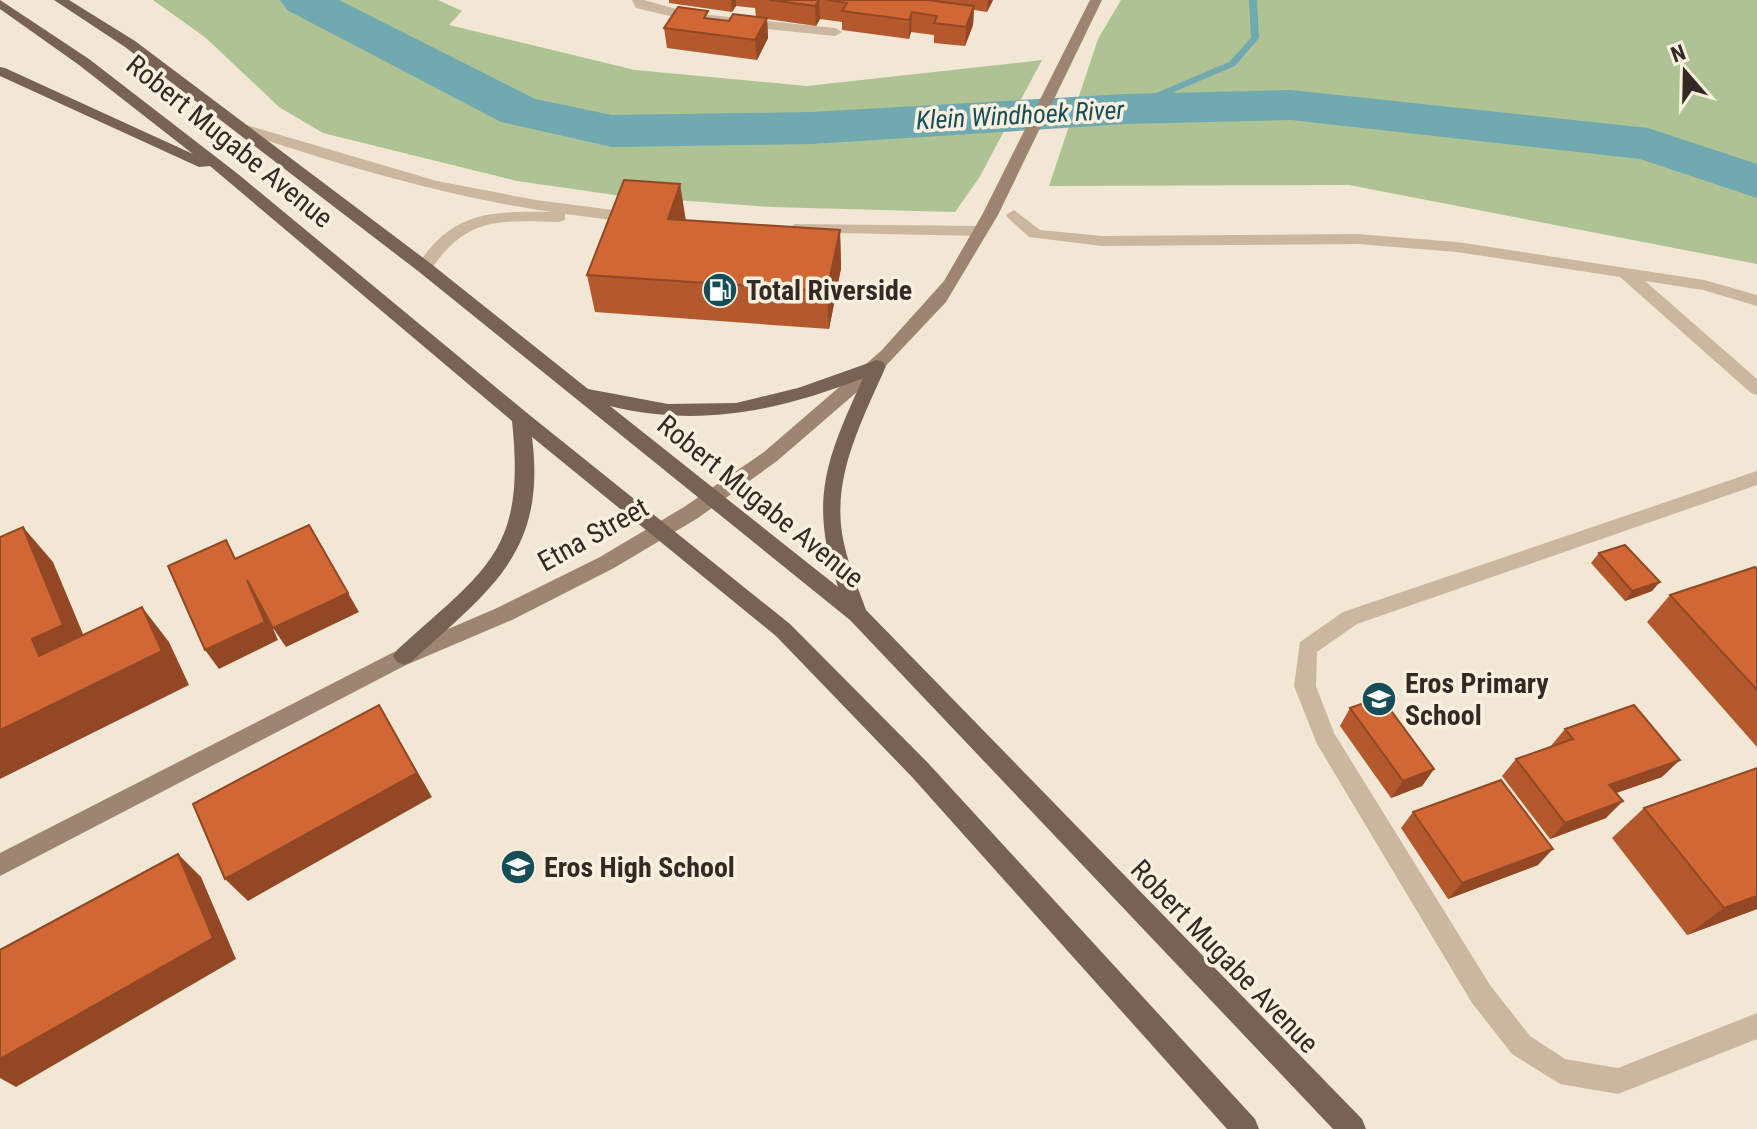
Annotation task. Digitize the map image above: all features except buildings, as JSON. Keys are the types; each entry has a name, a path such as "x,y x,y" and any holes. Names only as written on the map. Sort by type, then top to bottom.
{"main road":[{"name":"Robert Mugabe Avenue","path":"60,0 130,44 424,267 857,614 1352,1129"},
{"name":"Robert Mugabe Avenue","path":"0,3 84,62 233,177 521,418 783,630 845,690 1245,1129"},
{"path":"0,71 233,177"},
{"path":"568,382 590,395 630,406 716,412 761,407 803,395 877,366"},
{"path":"857,614 832,533 830,509 836,463 877,366"},
{"path":"404,656 503,562 516,540 525,510 529,464 521,418"}],"street":[{"name":"Etna Street","path":"0,865 404,656 519,607 663,531 783,451 877,366 949,286 1024,151 1055,74 1096,0"}],"lane":[{"path":"638,0 641,5 691,17 835,32"},
{"path":"243,128 362,168 474,193 631,217"},
{"path":"1014,215 1035,234 1102,241 1357,239 1457,247 1704,285 1757,301"},
{"path":"424,267 438,243 467,223 496,216 658,219"},
{"path":"777,229 979,231"},
{"path":"1623,271 1757,389"},
{"path":"1757,478 1350,618 1307,648 1305,686 1325,737 1481,994 1521,1045 1560,1071 1618,1081 1757,1026"}],"green space":[{"path":"153,0 438,0 462,11 449,25 635,70 807,86 1042,60 979,178 955,212 772,207 622,196 517,181 323,133 279,107 206,38"},
{"path":"1121,0 1757,0 1757,264 1349,185 1049,186 1098,39"}],"waterway":[{"name":"Klein Windhoek River","path":"303,0 519,111 612,131 812,128 1126,109 1291,105 1648,144 1757,182"},
{"path":"1126,109 1232,64 1255,38 1253,0"}],"place":[{"name":"Total Riverside","path":"720,290"},
{"name":"Eros Primary School","path":"1379,699"},
{"name":"Eros High School","path":"518,867"}]}
